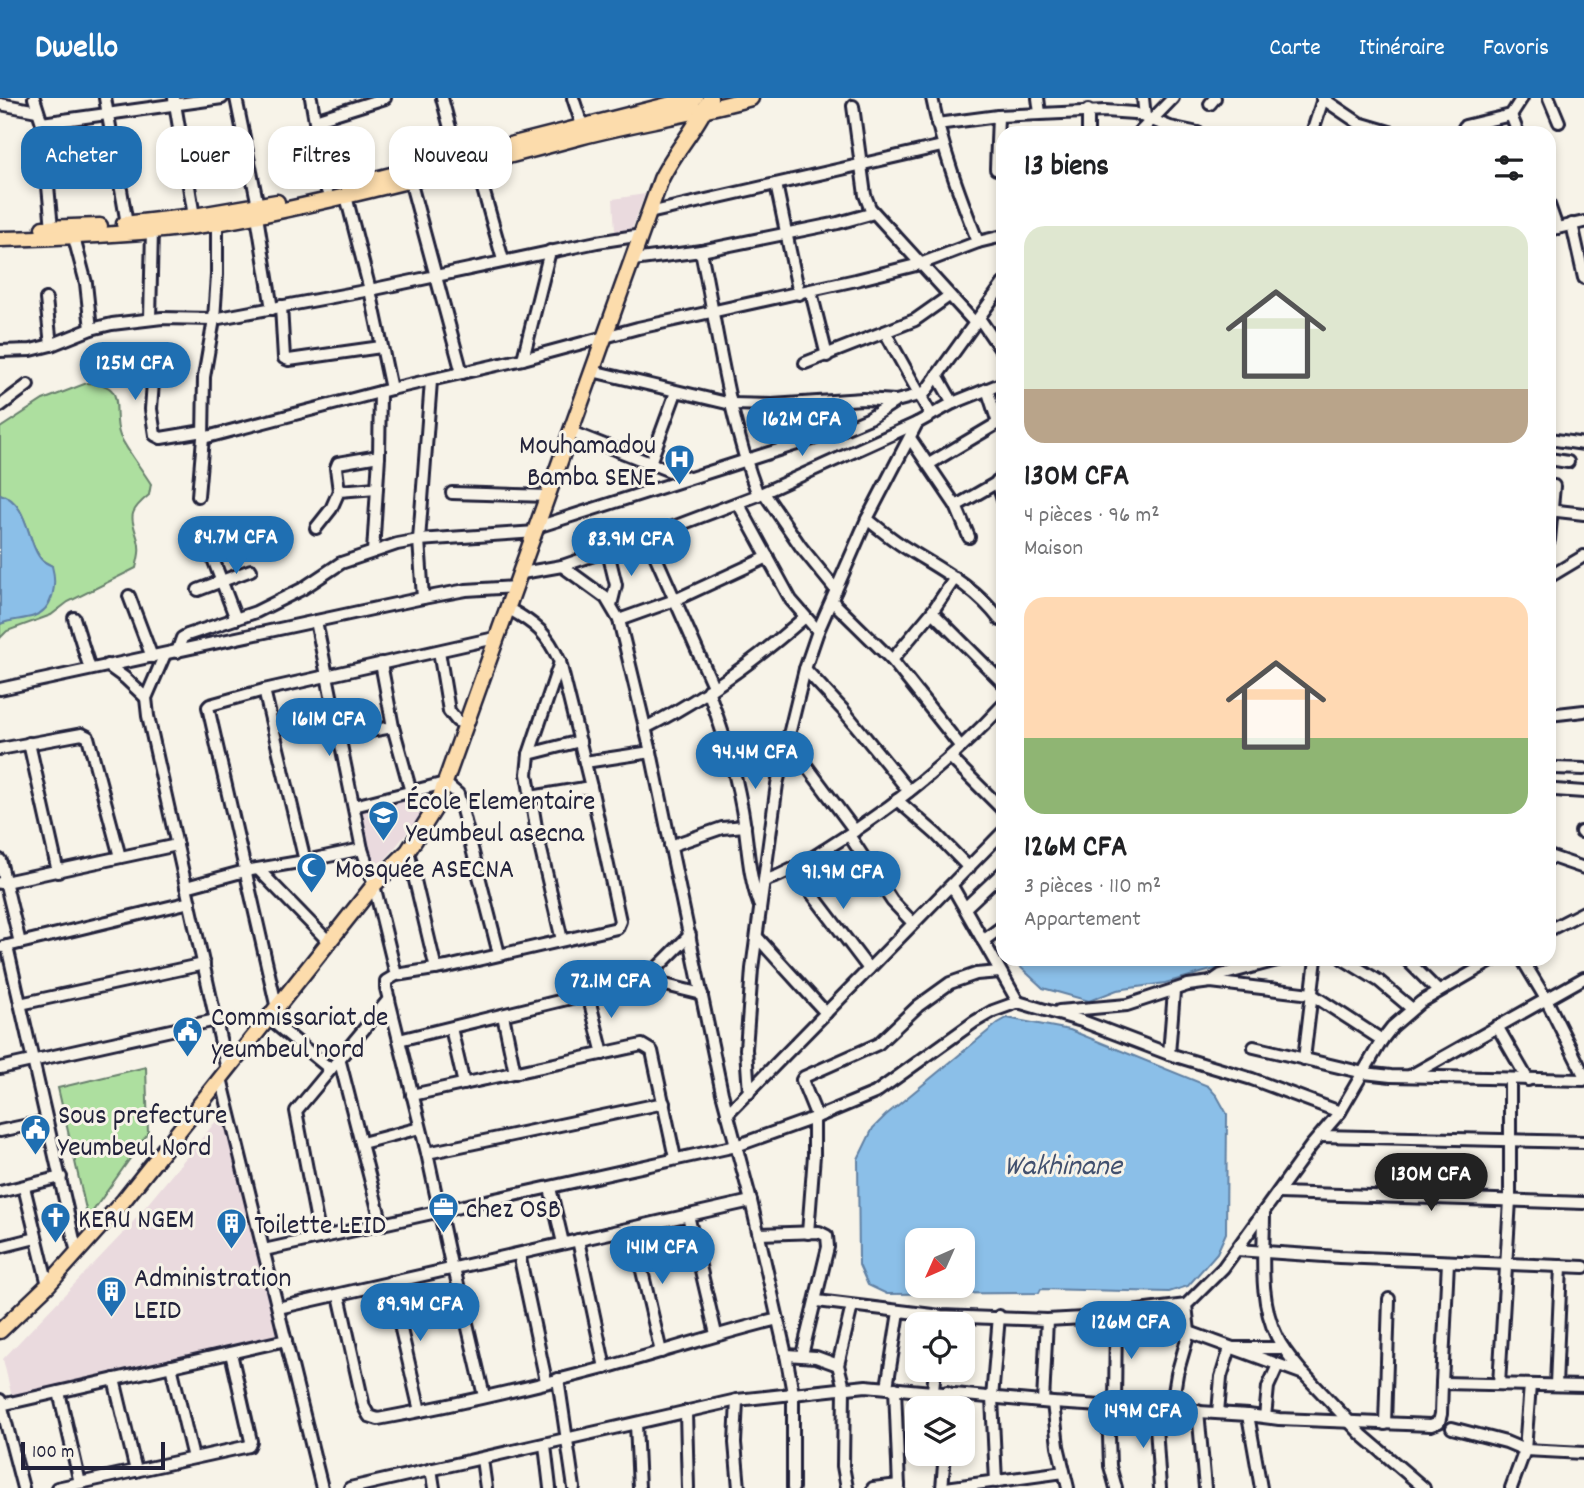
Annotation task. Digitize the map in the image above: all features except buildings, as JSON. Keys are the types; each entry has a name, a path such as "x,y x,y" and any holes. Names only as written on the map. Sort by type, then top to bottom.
{"main road":[{"path":"512,144 695,98"},
{"path":"512,155 708,104 751,98"},
{"path":"1,1328 48,1284 124,1200 374,885 408,851 437,805 669,162 708,104"},
{"path":"0,239 74,238 217,223 389,175"},
{"path":"0,229 127,224 258,211 346,196 389,185"}],"street":[{"path":"34,98 42,124 52,228"},
{"path":"106,98 127,224"},
{"path":"42,124 175,102 222,98"},
{"path":"236,98 284,358 289,360 381,347"},
{"path":"311,98 327,191"},
{"path":"315,120 385,98"},
{"path":"442,98 449,126"},
{"path":"573,98 582,125"},
{"path":"932,98 942,146 978,242"},
{"path":"1038,98 1040,113"},
{"path":"1143,98 1149,118"},
{"path":"1144,126 1149,118 1173,98"},
{"path":"1465,126 1511,115 1522,98"},
{"path":"1549,98 1559,122"},
{"path":"1314,126 1323,99 1361,126"},
{"path":"175,102 194,216"},
{"path":"0,104 37,111"},
{"path":"853,106 865,195 874,213 950,296 977,320 996,344"},
{"path":"937,124 998,116 1087,110 1124,111 1168,126"},
{"path":"1087,110 1088,126"},
{"path":"1511,115 1515,126"},
{"path":"998,116 998,126"},
{"path":"649,214 942,146"},
{"path":"776,184 787,233 827,356"},
{"path":"412,189 462,373"},
{"path":"483,189 503,260"},
{"path":"346,196 370,290 386,390 376,488 373,552"},
{"path":"633,260 701,251 874,213"},
{"path":"1556,228 1584,222"},
{"path":"198,496 204,377 218,275 217,223"},
{"path":"1572,224 1584,278"},
{"path":"150,318 152,230"},
{"path":"0,351 31,350 91,329 150,318 214,319 276,308 503,260 642,235"},
{"path":"74,238 86,283 91,329"},
{"path":"155,355 151,409 155,435 161,438 203,435 713,311 805,293 920,264 996,238"},
{"path":"523,359 550,251"},
{"path":"701,251 744,459 761,494 834,596 892,660 961,747"},
{"path":"592,371 731,404 772,405 863,399 896,401 920,397 996,294"},
{"path":"805,363 915,320 950,296"},
{"path":"46,299 51,345"},
{"path":"885,332 931,415"},
{"path":"937,375 953,403"},
{"path":"423,598 419,540 431,381"},
{"path":"0,406 28,385"},
{"path":"522,573 562,566 608,552 761,494 917,423 953,403 996,386"},
{"path":"987,390 996,417"},
{"path":"650,463 676,392"},
{"path":"177,652 182,638 187,635 236,619 290,596 341,562 419,540 537,529 744,459 844,429 870,418 896,401"},
{"path":"749,1093 746,1049 752,969 777,784 818,631 867,519 917,423"},
{"path":"929,464 996,424"},
{"path":"571,432 688,478"},
{"path":"1556,440 1583,444 1584,432"},
{"path":"910,438 956,506 969,537"},
{"path":"316,528 331,509 339,491 336,468 338,463 379,456"},
{"path":"1556,460 1569,462"},
{"path":"956,506 996,482"},
{"path":"339,491 376,488"},
{"path":"452,493 548,496"},
{"path":"738,503 791,600 818,631"},
{"path":"1556,512 1584,514"},
{"path":"867,519 909,550 955,578 979,597 996,616"},
{"path":"647,537 710,688 735,776 745,826 751,880 760,906"},
{"path":"207,543 236,619"},
{"path":"608,552 616,585 611,605"},
{"path":"1556,572 1584,556"},
{"path":"619,620 675,600 768,557"},
{"path":"562,566 596,590 611,605 619,620 651,751 727,1114 751,1200 786,1355 793,1393 793,1488"},
{"path":"1556,567 1563,567"},
{"path":"198,590 251,570"},
{"path":"892,660 932,612 955,578"},
{"path":"0,689 423,598 466,590 516,587"},
{"path":"129,596 152,657"},
{"path":"484,1396 386,981 396,975 436,969 617,928 620,924 591,787 560,662 541,629 509,609"},
{"path":"932,612 996,676"},
{"path":"645,728 676,712 747,666 805,617"},
{"path":"74,618 90,669"},
{"path":"316,621 362,849 374,885 396,975"},
{"path":"330,1069 272,1013 245,871 208,708 210,705 264,690 495,639"},
{"path":"439,652 449,711 457,721 466,723"},
{"path":"145,698 164,654"},
{"path":"560,662 529,754 527,774 544,867 562,940"},
{"path":"381,663 393,727 411,792"},
{"path":"107,666 125,678 145,698 216,1020 224,1074 322,1488"},
{"path":"806,669 909,791"},
{"path":"264,690 305,861"},
{"path":"1556,714 1584,711"},
{"path":"765,881 794,870 852,833 950,758 996,712"},
{"path":"340,736 393,727"},
{"path":"0,750 82,734 88,737 120,858"},
{"path":"529,754 580,741"},
{"path":"788,741 852,833 886,892 913,923"},
{"path":"29,743 58,872"},
{"path":"585,762 651,751"},
{"path":"950,758 996,803"},
{"path":"1556,768 1584,769"},
{"path":"354,806 445,783 458,794 499,954"},
{"path":"531,797 591,787"},
{"path":"1556,790 1584,792"},
{"path":"897,800 969,868"},
{"path":"670,846 722,828 745,826"},
{"path":"727,1114 996,839"},
{"path":"3,882 177,845"},
{"path":"186,887 245,871 362,849"},
{"path":"408,851 436,969"},
{"path":"1556,858 1584,867"},
{"path":"0,859 3,882 20,943"},
{"path":"258,869 329,942"},
{"path":"794,870 869,969"},
{"path":"965,908 996,879"},
{"path":"952,886 996,965"},
{"path":"77,1253 20,1004 4,947 190,902"},
{"path":"1556,926 1584,912"},
{"path":"983,941 996,931"},
{"path":"645,980 690,934"},
{"path":"757,937 825,1013"},
{"path":"20,1004 204,964"},
{"path":"997,966 1018,1002"},
{"path":"1211,982 1221,975 1255,966"},
{"path":"1304,1059 1315,966"},
{"path":"1354,966 1379,981 1411,1008"},
{"path":"1413,966 1438,991"},
{"path":"975,1318 999,1316 1047,1320 1186,1305 1223,1268 1340,1112 1382,1040 1411,1008 1483,966"},
{"path":"1254,1047 1364,1073 1408,1077 1528,1080 1584,1078 1579,1050 1526,966"},
{"path":"808,1233 815,1117 802,1080 804,1077 878,1044 918,1006 950,983 976,974 1000,972"},
{"path":"1408,1077 1584,978"},
{"path":"399,1040 645,980 702,994"},
{"path":"1055,1012 1127,1005 1188,985 1211,982 1311,994 1382,1040"},
{"path":"1169,1054 1174,991"},
{"path":"589,995 603,1054"},
{"path":"320,1238 296,1111 389,999"},
{"path":"264,1251 736,1146 875,1093 974,1022 993,1011 1018,1002 1055,1012 1169,1054 1252,1079 1340,1112"},
{"path":"503,1015 515,1073"},
{"path":"0,1068 216,1020"},
{"path":"1497,1026 1528,1080"},
{"path":"451,1028 464,1084"},
{"path":"412,1095 642,1045 652,1051 675,1158"},
{"path":"340,1058 382,1225"},
{"path":"1499,1384 1510,1200 1510,1079"},
{"path":"426,1153 664,1103"},
{"path":"0,1131 47,1121"},
{"path":"362,1143 420,1128"},
{"path":"1321,1136 1584,1142"},
{"path":"0,1192 61,1177"},
{"path":"24,1187 48,1284"},
{"path":"550,1188 563,1243"},
{"path":"1279,1193 1584,1203"},
{"path":"278,1308 751,1200"},
{"path":"1264,1213 1264,1290 1269,1315 1283,1348 1362,1435 1424,1488"},
{"path":"688,1215 716,1334"},
{"path":"632,1228 661,1352"},
{"path":"759,1234 823,1234 828,1242 817,1301 802,1355"},
{"path":"0,1247 36,1238"},
{"path":"578,1240 605,1367"},
{"path":"1237,1250 1448,1262 1584,1266"},
{"path":"519,1254 547,1381"},
{"path":"350,1488 737,1400 844,1388 891,1387 1112,1407 1351,1423 1431,1425 1439,1422 1448,1262"},
{"path":"1556,1385 1561,1266"},
{"path":"390,1282 420,1411"},
{"path":"339,1295 364,1407 369,1416 378,1419 558,1379 778,1319"},
{"path":"1385,1424 1389,1299"},
{"path":"817,1301 905,1313"},
{"path":"1171,1411 1177,1374 1189,1332 1186,1305"},
{"path":"847,1488 843,1466 844,1388 838,1365 852,1306"},
{"path":"873,1488 899,1487 891,1387 899,1312"},
{"path":"1116,1314 1111,1466 1116,1488"},
{"path":"999,1316 992,1398 1004,1484"},
{"path":"1047,1320 1048,1402 1069,1488"},
{"path":"1189,1332 1304,1374"},
{"path":"23,1488 1,1403 286,1340"},
{"path":"1230,1348 1283,1348"},
{"path":"1218,1413 1219,1387 1230,1348"},
{"path":"57,1488 248,1446 250,1444 231,1353"},
{"path":"786,1355 802,1355 838,1365"},
{"path":"1265,1417 1268,1387 1278,1365"},
{"path":"171,1366 193,1458"},
{"path":"114,1379 136,1471"},
{"path":"558,1379 575,1488"},
{"path":"933,1390 934,1382"},
{"path":"1442,1383 1584,1387"},
{"path":"1511,1488 1525,1450 1530,1385"},
{"path":"59,1392 80,1483"},
{"path":"947,1392 947,1396"},
{"path":"737,1400 735,1443 739,1488"},
{"path":"1155,1410 1160,1488"},
{"path":"1198,1412 1205,1488"},
{"path":"686,1413 688,1488"},
{"path":"1248,1415 1261,1488"},
{"path":"636,1424 639,1488"},
{"path":"1452,1428 1506,1442 1525,1450 1584,1453"},
{"path":"545,1445 550,1488"},
{"path":"482,1459 486,1488"},
{"path":"945,1466 944,1488 1004,1484 1064,1472"},
{"path":"430,1469 434,1488"}],"shaded area":[{"path":"645,194 632,229 615,231 613,199"},
{"name":"École Elementaire Yeumbeul asecna","path":"430,793 426,810 374,873 359,810"},
{"path":"226,1109 277,1339 12,1397 3,1359 127,1229"}],"green space":[{"path":"87,383 100,384 114,393 120,436 151,484 149,495 137,506 133,515 139,547 136,568 68,602 51,615 7,631 0,638 0,624 34,616 52,566 43,561 37,553 17,506 0,494 0,428 43,400"},
{"path":"146,1067 148,1133 88,1218 58,1088"}],"water":[{"path":"0,494 17,506 37,553 43,561 52,566 54,588 50,602 41,613 0,624"},
{"path":"1019,966 1226,966 1165,983 1117,990 1089,1001 1043,988"},
{"name":"Wakhinane","path":"1007,1018 1070,1030 1208,1086 1217,1096 1227,1114 1226,1233 1217,1253 1188,1286 1169,1292 1041,1289 1039,1293 975,1293 975,1228 905,1228 905,1294 887,1294 868,1285 859,1265 858,1159 873,1128"}],"place":[{"name":"Mouhamadou Bamba SENE","path":"679,486"},
{"name":"École Elementaire Yeumbeul asecna","path":"383,842"},
{"name":"Mosquée ASECNA","path":"312,894"},
{"name":"Commissariat de yeumbeul nord","path":"188,1058"},
{"name":"Sous prefecture Yeumbeul Nord","path":"35,1156"},
{"name":"chez OSB","path":"443,1234"},
{"name":"KERU NGEM","path":"55,1244"},
{"name":"Toilette LEID","path":"231,1250"},
{"name":"Administration LEID","path":"111,1319"}]}
